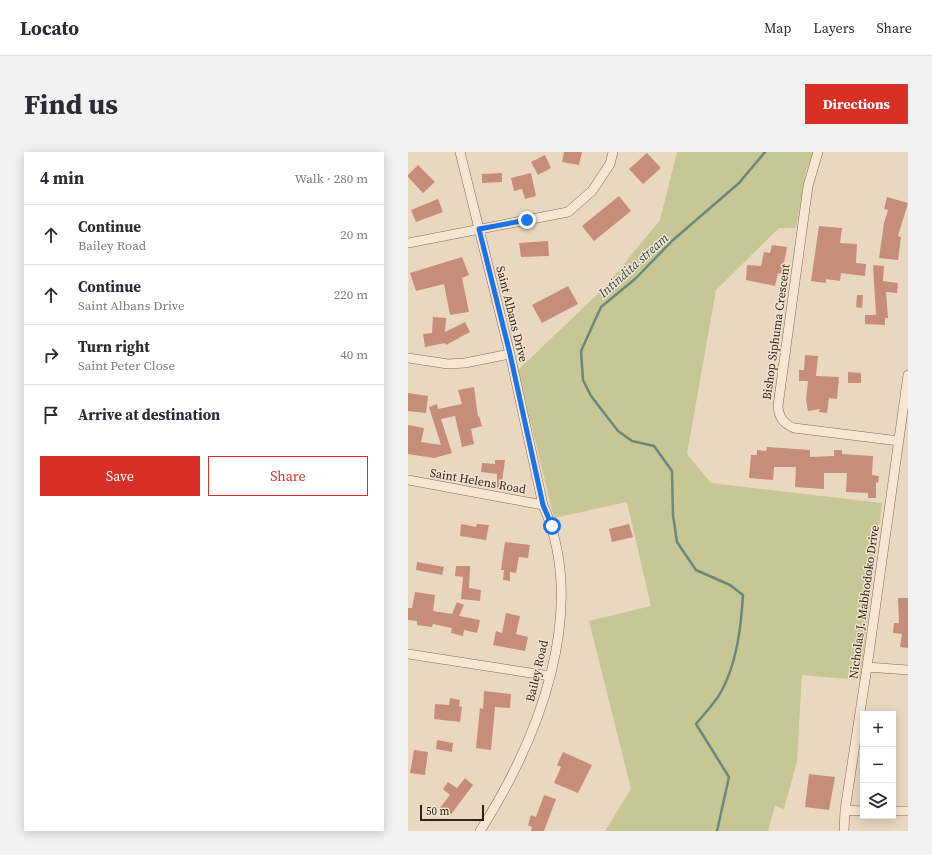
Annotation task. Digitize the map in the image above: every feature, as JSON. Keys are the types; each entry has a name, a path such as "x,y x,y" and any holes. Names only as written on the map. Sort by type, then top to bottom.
{"street":[{"name":"Saint Albans Drive","path":"460,152 510,354 543,505"},
{"path":"408,243 568,212 592,191 610,164 613,152"},
{"name":"Bishop Siphuma Crescent","path":"818,152 808,186 779,398 779,414 781,420 794,428 899,441"},
{"path":"408,358 448,364 465,363 510,354"},
{"name":"Nicholas J. Mabhodoko Drive","path":"844,831 845,810 867,667 908,375"},
{"name":"Saint Helens Road","path":"408,480 543,505"},
{"name":"Bailey Road","path":"480,831 497,804 530,738 540,713 550,676 562,604 556,545 552,526 543,505"},
{"path":"408,654 550,676"},
{"path":"867,667 908,670"},
{"path":"845,810 860,811"},
{"path":"896,811 908,811"}],"shaded area":[{"path":"677,152 814,152 806,171 796,228 779,228 716,290 687,454 711,483 882,503 860,680 802,675 797,761 784,809 775,806 768,831 605,831 631,789 589,621 651,606 627,502 554,518 518,370 605,287 660,220"}],"building":[{"path":"564,152 582,152 579,165 562,162"},
{"path":"647,153 661,168 643,184 629,169"},
{"path":"545,155 551,168 538,175 531,162"},
{"path":"418,165 435,182 423,193 408,177 408,175"},
{"path":"502,173 502,182 482,183 482,174"},
{"path":"531,173 536,196 525,199 522,189 514,191 511,178"},
{"path":"619,196 631,211 594,241 582,226"},
{"path":"887,197 908,203 898,236 901,237 898,260 879,258 884,223 888,210 884,209"},
{"path":"438,199 443,212 416,222 411,210"},
{"path":"819,226 842,228 840,243 857,244 856,263 866,264 865,276 841,273 840,281 826,279 826,283 811,281"},
{"path":"548,241 549,256 521,257 519,243"},
{"path":"772,245 787,247 782,274 778,273 775,286 746,280 747,265 761,266 764,252 770,253"},
{"path":"462,257 469,275 462,278 469,312 450,315 444,284 416,291 410,273"},
{"path":"873,265 884,266 883,281 898,283 897,293 886,292 888,318 885,318 885,325 865,324 865,315 876,315"},
{"path":"568,286 578,304 542,323 532,305"},
{"path":"857,295 863,295 862,308 856,307"},
{"path":"433,317 446,318 445,332 465,322 470,332 446,345 445,343 425,347 423,334 432,333"},
{"path":"805,355 818,356 816,376 839,377 837,399 829,398 827,413 819,412 820,409 808,411 806,400 808,381 799,381 799,370 804,370"},
{"path":"848,372 861,373 861,383 848,383"},
{"path":"474,387 478,417 479,416 482,426 471,429 474,444 462,447 455,416 441,419 452,453 434,458 408,454 408,425 424,428 421,442 441,445 429,407 437,404 438,409 462,404 458,390"},
{"path":"408,393 428,396 426,413 408,411"},
{"path":"767,447 810,450 810,457 834,456 834,450 842,450 842,454 873,456 872,475 879,476 878,483 876,482 876,498 868,498 868,493 846,492 847,473 824,473 824,489 795,487 796,467 774,467 773,480 749,478 751,455 757,455 757,450 766,451"},
{"path":"495,460 505,460 501,489 497,489 497,474 481,472 482,463 495,464"},
{"path":"461,524 476,527 477,524 489,525 486,540 460,536"},
{"path":"629,524 633,537 612,542 609,529"},
{"path":"505,542 530,545 528,558 519,557 516,573 510,572 510,581 503,580 504,570 501,570"},
{"path":"417,562 444,567 442,575 416,570"},
{"path":"456,566 470,566 469,588 481,590 480,601 461,599 463,577 455,576"},
{"path":"415,592 435,595 433,611 452,614 457,602 464,605 459,616 480,620 477,633 464,630 463,636 451,633 452,628 433,624 432,627 417,625 417,621 408,620 408,608 412,608"},
{"path":"898,598 908,598 908,648 900,647 902,634 893,633 894,623 899,623"},
{"path":"506,613 520,616 516,634 528,637 525,651 493,645 496,631 502,633"},
{"path":"484,691 511,694 510,708 495,707 491,750 476,748 480,708 483,709"},
{"path":"450,698 460,700 459,706 462,707 460,722 434,719 435,704 449,705"},
{"path":"437,740 453,743 452,752 436,749"},
{"path":"414,750 428,752 425,775 410,773"},
{"path":"563,752 592,765 578,793 554,783 561,767 557,765"},
{"path":"809,774 835,777 829,810 805,807"},
{"path":"465,778 473,785 449,817 439,809 450,795 443,789 448,782 457,788"},
{"path":"544,795 556,799 544,831 531,831 532,827 528,825 531,815 536,817"}],"waterway":[{"name":"Intindita stream","path":"717,831 729,777 696,724 719,696 731,669 737,645 743,595 730,585 696,570 677,542 673,515 672,471 654,446 632,441 618,431 591,396 583,380 581,351 601,307 635,279 673,240 739,183 765,152"}],"route":[{"path":"527,220 479,229 510,354 543,505 552,526"}]}
